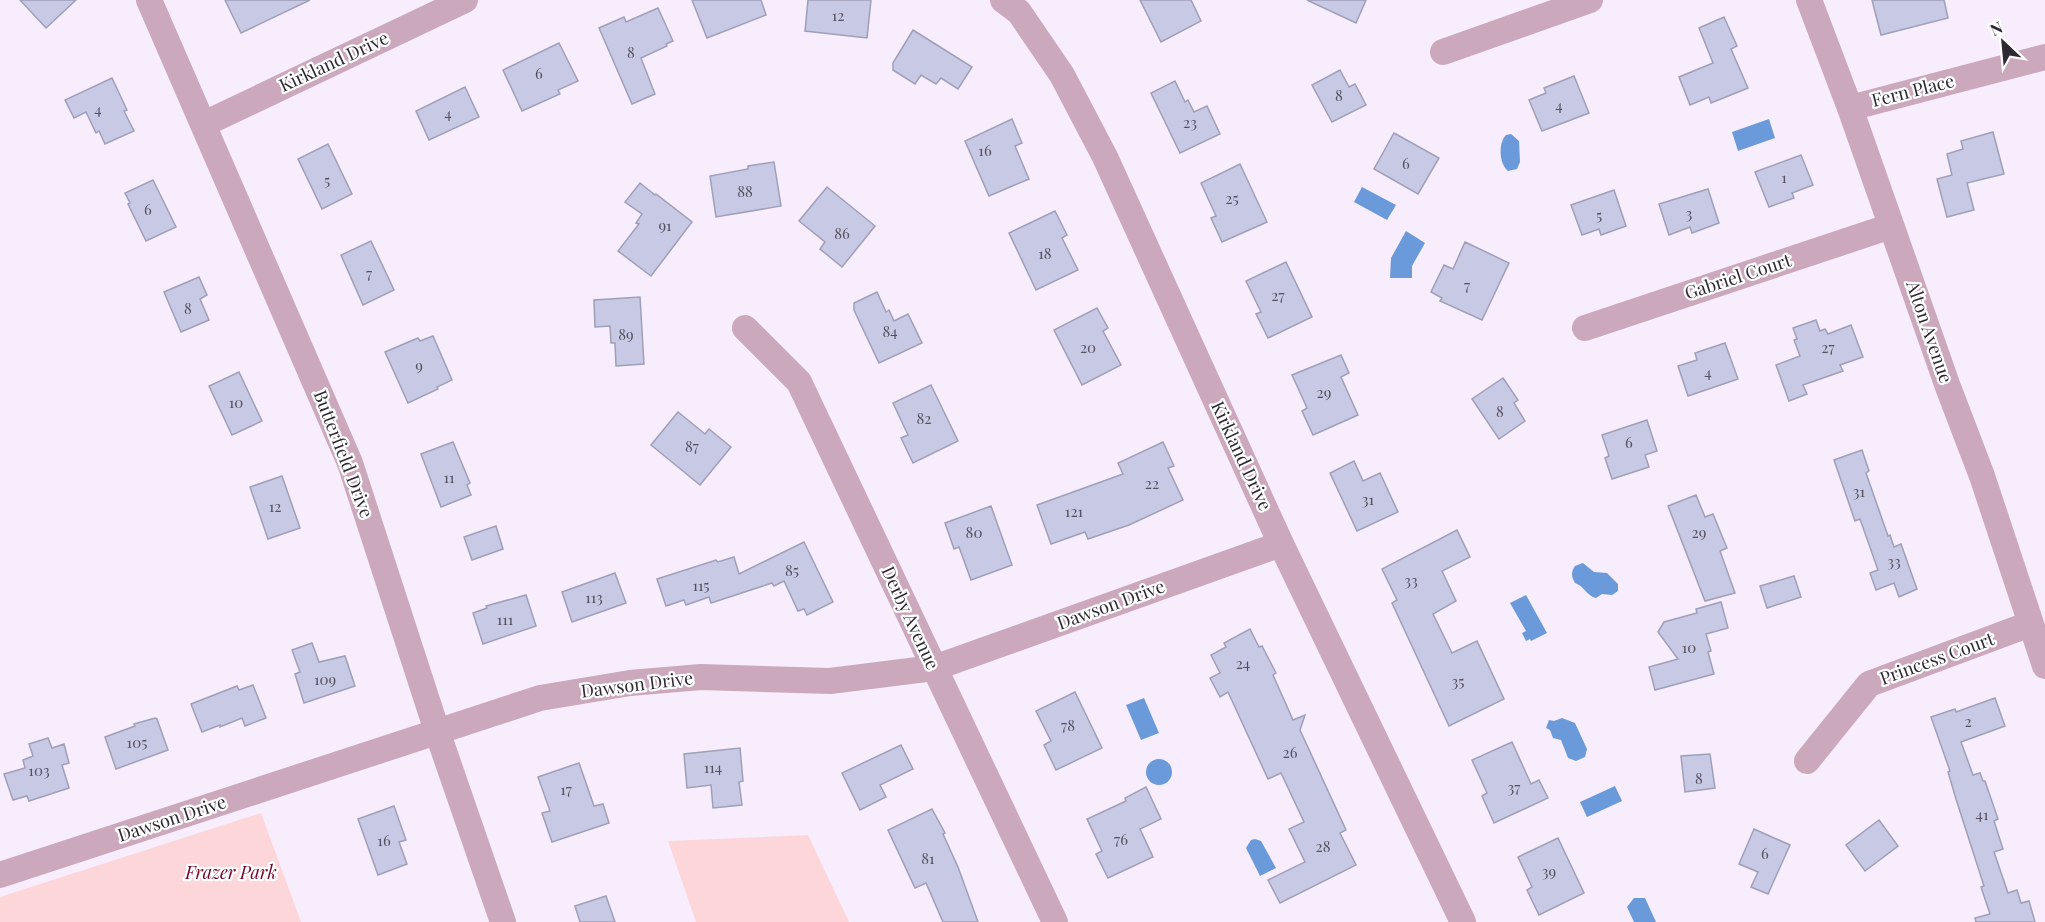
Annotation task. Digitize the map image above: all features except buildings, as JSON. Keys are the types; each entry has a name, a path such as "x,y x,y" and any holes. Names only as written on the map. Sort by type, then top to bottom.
{"street":[{"name":"Butterfield Drive","path":"149,0 350,463 437,731 503,922"},
{"name":"Kirkland Drive","path":"204,124 465,0"},
{"name":"Kirkland Drive","path":"1003,0 1019,12 1062,75 1089,126 1281,544 1463,922"},
{"path":"1443,52 1590,0"},
{"name":"Alton Avenue","path":"1809,0 1982,476 2045,666"},
{"name":"Fern Place","path":"1850,108 2045,57"},
{"name":"Gabriel Court","path":"1585,328 1891,226"},
{"name":"Derby Avenue","path":"746,328 799,382 1055,922"},
{"name":"Dawson Drive","path":"0,875 540,698 630,683 701,677 830,681 934,668 1281,544"},
{"name":"Princess Court","path":"1807,761 1869,684 2030,624"}],"green space":[{"name":"Frazer Park","path":"261,813 301,922 0,922 0,897"},
{"path":"808,835 849,922 696,922 668,841"}],"water":[{"path":"1769,119 1775,138 1738,151 1732,132"},
{"path":"1511,134 1519,141 1520,162 1517,169 1508,171 1501,159 1501,148 1503,139 1506,135"},
{"path":"1362,187 1396,205 1387,220 1354,202"},
{"path":"1406,231 1425,243 1412,266 1412,278 1390,278 1391,258"},
{"path":"1583,563 1594,572 1607,573 1618,584 1618,591 1612,595 1602,594 1596,598 1575,583 1572,572 1575,566"},
{"path":"1526,595 1547,633 1531,641 1530,639 1526,641 1522,633 1526,631 1510,603"},
{"path":"1144,698 1159,733 1141,740 1126,705"},
{"path":"1562,718 1575,723 1587,749 1585,757 1576,761 1568,758 1561,740 1553,738 1550,730 1546,728 1549,720"},
{"path":"1159,759 1168,763 1172,772 1168,781 1159,785 1150,781 1146,772 1150,763"},
{"path":"1615,786 1622,801 1587,817 1580,802"},
{"path":"1251,840 1261,841 1276,868 1260,876 1246,848"},
{"path":"1634,898 1645,898 1656,922 1634,922 1627,907"}]}
